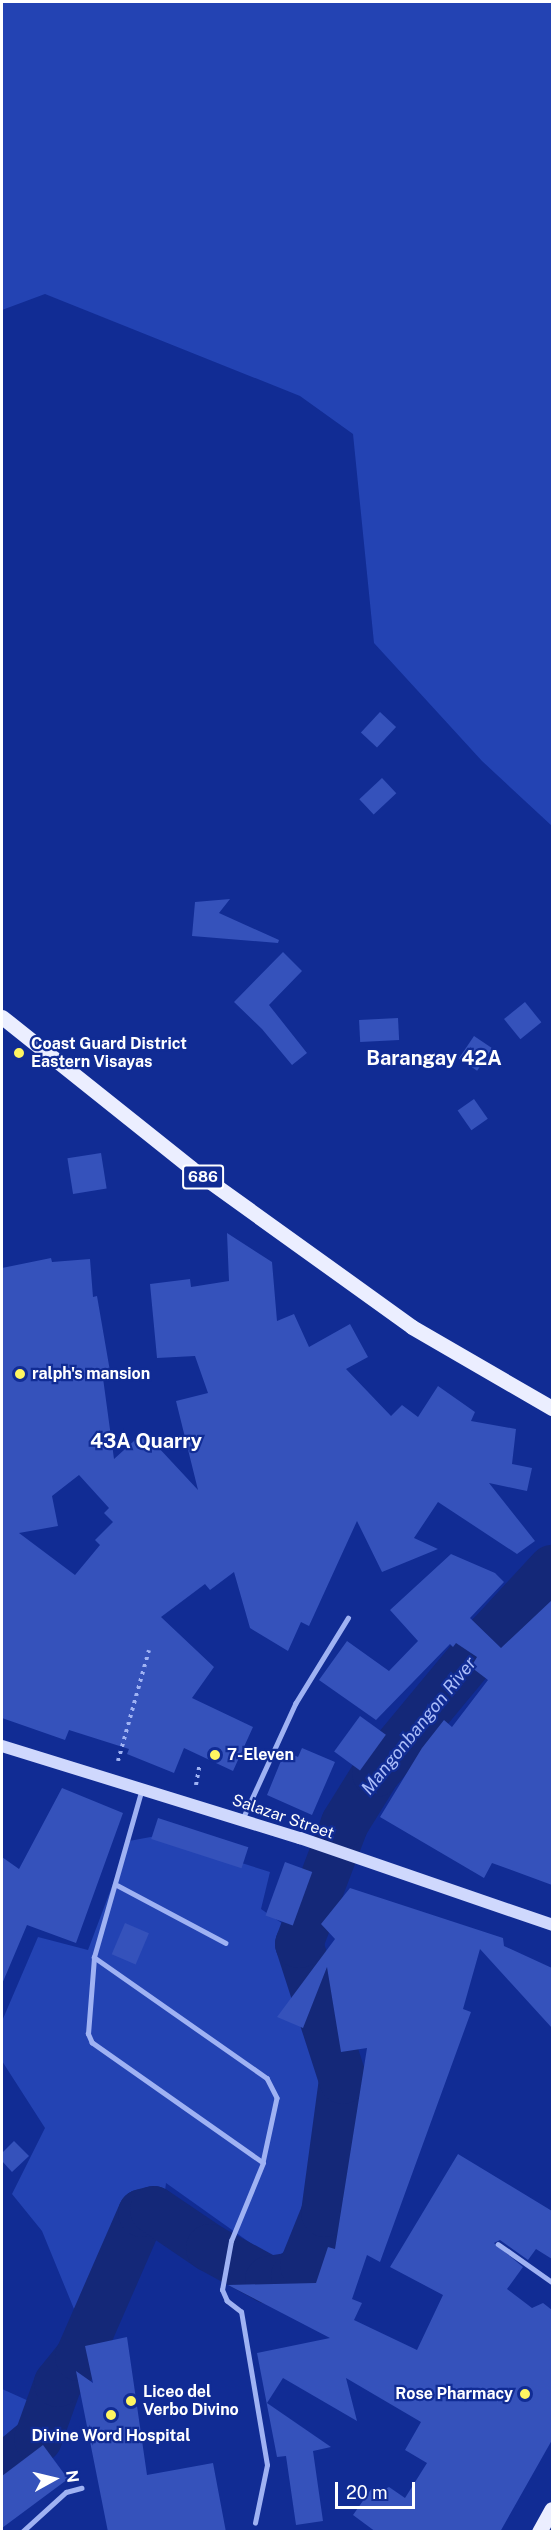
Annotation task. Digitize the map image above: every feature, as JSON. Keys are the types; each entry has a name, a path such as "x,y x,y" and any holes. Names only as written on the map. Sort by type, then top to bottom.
{"main road":[{"name":"686","path":"2,1017 191,1168 412,1327 552,1408"},
{"path":"539,2532 552,2509"}],"street":[{"name":"Salazar Street","path":"2,1746 300,1838 367,1864 552,1925"}],"lane":[{"path":"243,1820 296,1704 348,1618"},
{"path":"142,1789 117,1885 94,1957 88,2024 92,2043 263,2163"},
{"path":"117,1885 226,1943"},
{"path":"94,1957 267,2078 277,2098 263,2163 231,2241 222,2290 227,2301 241,2312 267,2464 255,2523"},
{"path":"498,2244 552,2282"},
{"path":"22,2532 66,2492 81,2488"}],"path":[{"path":"113,1780 149,1650"}],"shaded area":[{"path":"2,2 552,2 552,826 482,761 374,643 353,434 300,396 45,294 2,310"},
{"path":"156,1836 270,1872 261,1909 289,1928 323,2048 301,2241 273,2259 166,2183 164,2199 178,2219 74,2309 42,2231 12,2194 45,2128 2,2061 2,2021 38,1937 88,1950 129,1841"},
{"path":"2,2389 40,2406 53,2420 48,2440 20,2452 2,2466"}],"building":[{"path":"380,712 396,727 377,747 361,732"},
{"path":"382,778 396,793 374,815 359,799"},
{"path":"230,899 219,913 279,940 278,943 192,936 195,902"},
{"path":"283,952 302,971 269,1005 307,1053 292,1065 262,1029 234,1002"},
{"path":"525,1002 541,1022 520,1039 504,1019"},
{"path":"398,1018 399,1040 360,1042 359,1020"},
{"path":"474,1036 492,1048 477,1071 459,1058"},
{"path":"474,1099 488,1119 471,1130 458,1110"},
{"path":"101,1153 107,1189 73,1194 67,1158"},
{"path":"227,1233 272,1262 277,1321 294,1314 309,1347 350,1324 368,1357 346,1369 391,1416 402,1405 418,1417 438,1386 475,1412 471,1421 516,1429 512,1464 532,1468 527,1491 489,1483 535,1541 517,1554 438,1502 414,1538 438,1549 382,1572 357,1521 309,1626 301,1622 288,1651 250,1628 234,1572 210,1590 205,1584 161,1617 214,1667 192,1698 253,1727 233,1771 184,1748 174,1773 127,1754 129,1749 69,1730 65,1740 2,1718 2,1268 51,1258 52,1262 90,1259 93,1297 97,1296 111,1377 103,1378 114,1459 144,1432 198,1490 176,1401 208,1393 195,1356 157,1358 150,1284 190,1279 191,1287 229,1281","holes":["79,1475 109,1508 104,1513 113,1522 95,1540 100,1545 75,1575 19,1533 58,1526 52,1496"]},
{"path":"451,1554 495,1573 504,1582 470,1618 501,1648 552,1600 552,1885 492,1863 484,1878 380,1817 422,1748 444,1720 452,1727 488,1680 471,1667 477,1657 456,1643 453,1647 450,1644 376,1720 319,1680 347,1641 389,1671 418,1641 390,1610"},
{"path":"360,1716 386,1735 360,1770 334,1752"},
{"path":"302,1748 335,1762 312,1815 267,1795 285,1751 298,1757"},
{"path":"62,1788 123,1813 76,1943 27,1925 2,1984 2,1857 19,1869"},
{"path":"158,1818 248,1847 242,1868 151,1839"},
{"path":"285,1862 312,1872 293,1925 266,1916"},
{"path":"350,1888 503,1938 504,1946 552,1968 552,2028 480,1949 463,2009 471,2012 380,2262 367,2255 352,2299 362,2303 354,2320 417,2350 443,2295 390,2267 458,2154 552,2211 552,2259 536,2249 528,2260 500,2240 494,2243 523,2267 507,2289 532,2308 543,2303 552,2310 552,2440 500,2532 376,2532 353,2515 372,2488 375,2501 381,2491 389,2487 405,2498 427,2463 405,2450 421,2422 346,2378 357,2421 283,2378 267,2403 331,2447 313,2451 323,2521 296,2525 286,2456 277,2457 257,2353 330,2338 228,2285 316,2283 328,2247 335,2249 367,2048 341,2052 327,1967 303,2028 277,2017 335,1939 321,1924"},
{"path":"125,1923 149,1933 136,1964 112,1954"},
{"path":"14,2141 29,2156 12,2172 2,2161 2,2153"},
{"name":"Divine Word Hospital","path":"127,2337 147,2475 213,2463 226,2532 108,2532 76,2371 93,2383 85,2346"},
{"path":"43,2445 68,2479 2,2528 2,2476"}],"waterway":[{"name":"Mangonbangon River","path":"2,2469 38,2439 58,2383 79,2357 142,2213 154,2210 210,2248 269,2280 295,2276 304,2265 325,2213 343,2080 299,1944 345,1823 376,1773 489,1637 552,1569"}],"place":[{"name":"Coast Guard District Eastern Visayas","path":"19,1053"},
{"name":"ralph's mansion","path":"20,1374"},
{"name":"7-Eleven","path":"215,1755"},
{"name":"Rose Pharmacy","path":"525,2394"},
{"name":"Liceo del Verbo Divino","path":"131,2401"},
{"name":"Divine Word Hospital","path":"111,2415"}],"district":[{"name":"Barangay 42A","path":"434,1058"},
{"name":"43A Quarry","path":"146,1441"}]}
